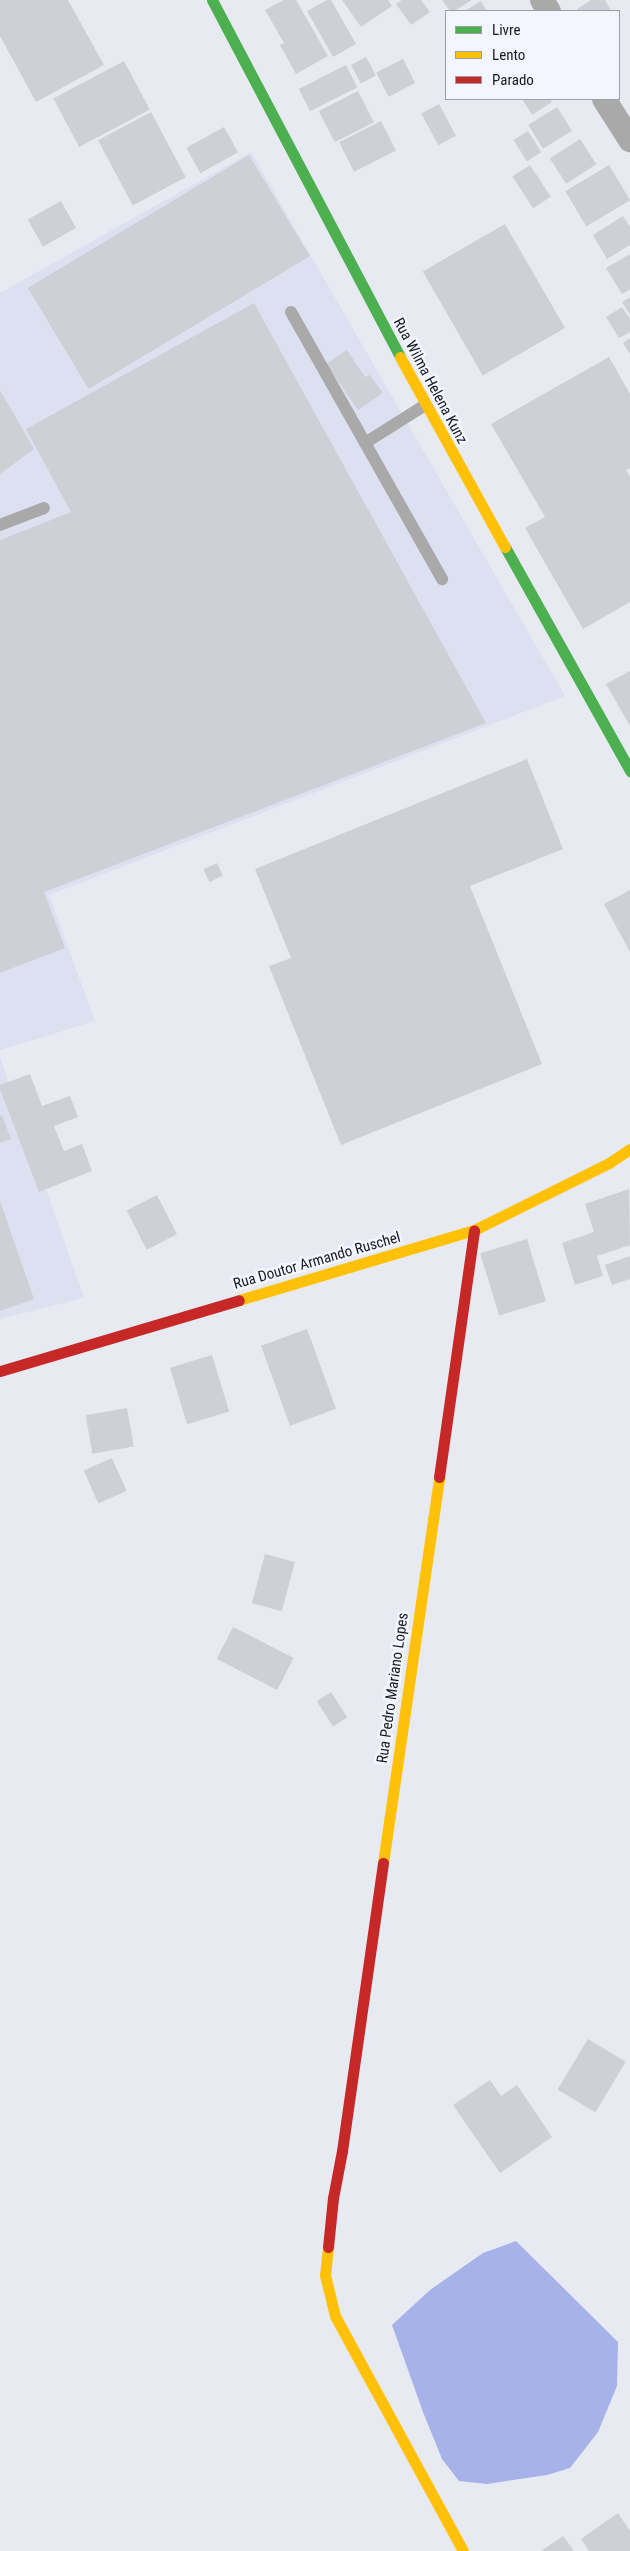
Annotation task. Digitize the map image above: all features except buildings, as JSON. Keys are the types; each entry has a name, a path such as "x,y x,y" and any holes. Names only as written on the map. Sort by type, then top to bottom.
{"street":[{"name":"Rua Wilma Helena Kunz","path":"212,0 425,405 630,770"},
{"path":"605,100 630,140"},
{"name":"Rua Doutor Armando Ruschel","path":"0,1370 474,1230 609,1163 630,1149"},
{"name":"Rua Pedro Mariano Lopes","path":"463,2551 335,2316 325,2275 333,2198 342,2151 474,1230"}],"lane":[{"path":"291,312 442,579"},
{"path":"365,443 425,405"},
{"path":"0,524 44,508"}],"shaded area":[{"path":"251,152 565,696 49,895 95,1021 0,1050 0,293"},
{"path":"0,1057 84,1298 0,1319"}],"water":[{"path":"516,2241 618,2342 617,2386 598,2432 570,2468 547,2475 487,2484 459,2481 442,2459 392,2325 430,2290 483,2253"}],"traffic: fast":[{"path":"212,0 400,357"},
{"path":"505,547 630,771"}],"traffic: slow":[{"path":"400,357 505,547"},
{"path":"239,1300 474,1230 609,1163 630,1149"},
{"path":"383,1863 439,1477"},
{"path":"328,2247 325,2275 335,2316 463,2551"}],"traffic: jam":[{"path":"439,1477 474,1230"},
{"path":"0,1371 239,1300"},
{"path":"328,2247 333,2198 342,2151 383,1863"}]}
